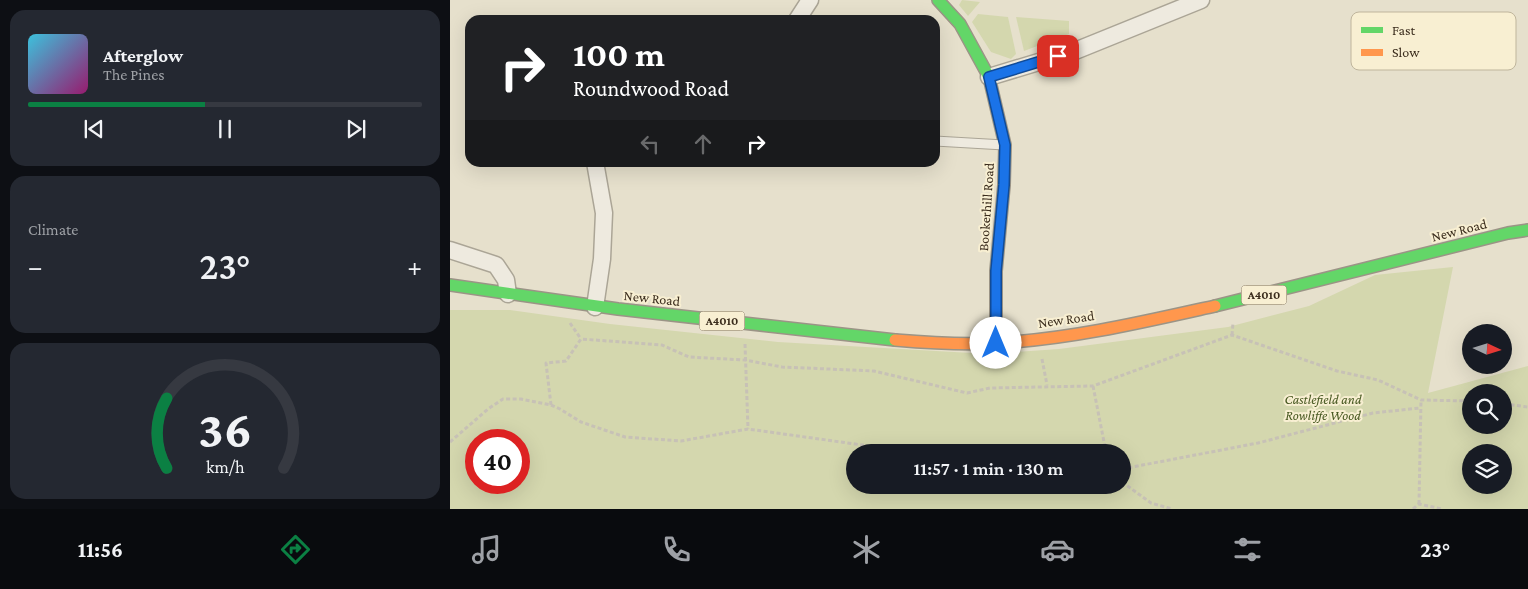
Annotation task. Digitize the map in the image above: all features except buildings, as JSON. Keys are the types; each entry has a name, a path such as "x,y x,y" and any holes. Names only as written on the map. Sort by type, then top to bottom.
{"main road":[{"name":"Bookerhill Road","path":"938,0 960,24 989,77 1005,145 1004,185 996,271 996,343"},
{"name":"New Road","path":"450,285 595,307 744,324 931,342 996,343 1074,334 1153,320 1258,296 1508,233 1528,230"}],"street":[{"path":"800,15 810,0"},
{"path":"989,77 1075,52 1201,0"},
{"path":"595,307 602,259 604,213 596,167"},
{"path":"450,250 496,265 506,280 508,294"}],"lane":[{"path":"940,141 1005,145"}],"path":[{"path":"744,324 748,429"},
{"path":"1296,356 1337,371 1378,380 1421,400 1462,401"},
{"path":"547,372 551,405"},
{"path":"1093,386 1104,444"},
{"path":"450,442 488,409 503,399 522,399 551,405 581,422 625,437 681,441 748,429 855,444"},
{"path":"1413,509 1419,504 1421,400"},
{"path":"1512,405 1528,407"},
{"path":"1131,467 1258,443 1373,413 1420,408"},
{"path":"1131,489 1151,503 1172,509"},
{"path":"1419,504 1442,509"}],"green space":[{"path":"962,0 980,2 968,16 959,5"},
{"path":"978,14 1008,17 1016,54 1011,59 991,52 972,22"},
{"path":"1016,17 1069,21 1069,34 1024,51"},
{"name":"Castlefield and Rowliffe Wood","path":"1453,267 1428,393 1498,374 1512,374 1512,370 1528,366 1528,509 450,509 450,310 510,310 610,324 778,342 989,354 1059,349 1228,327 1309,306 1375,275"}],"traffic: fast":[{"path":"938,0 960,24 989,77 1005,145 1004,185 996,271 996,343"},
{"path":"1215,306 1508,233 1528,230"},
{"path":"450,285 618,309 895,340"}],"traffic: slow":[{"path":"895,340 960,344 1025,341 1107,329 1215,306"}],"route":[{"path":"996,343 996,271 1004,185 1005,145 989,77 1058,56"}]}
